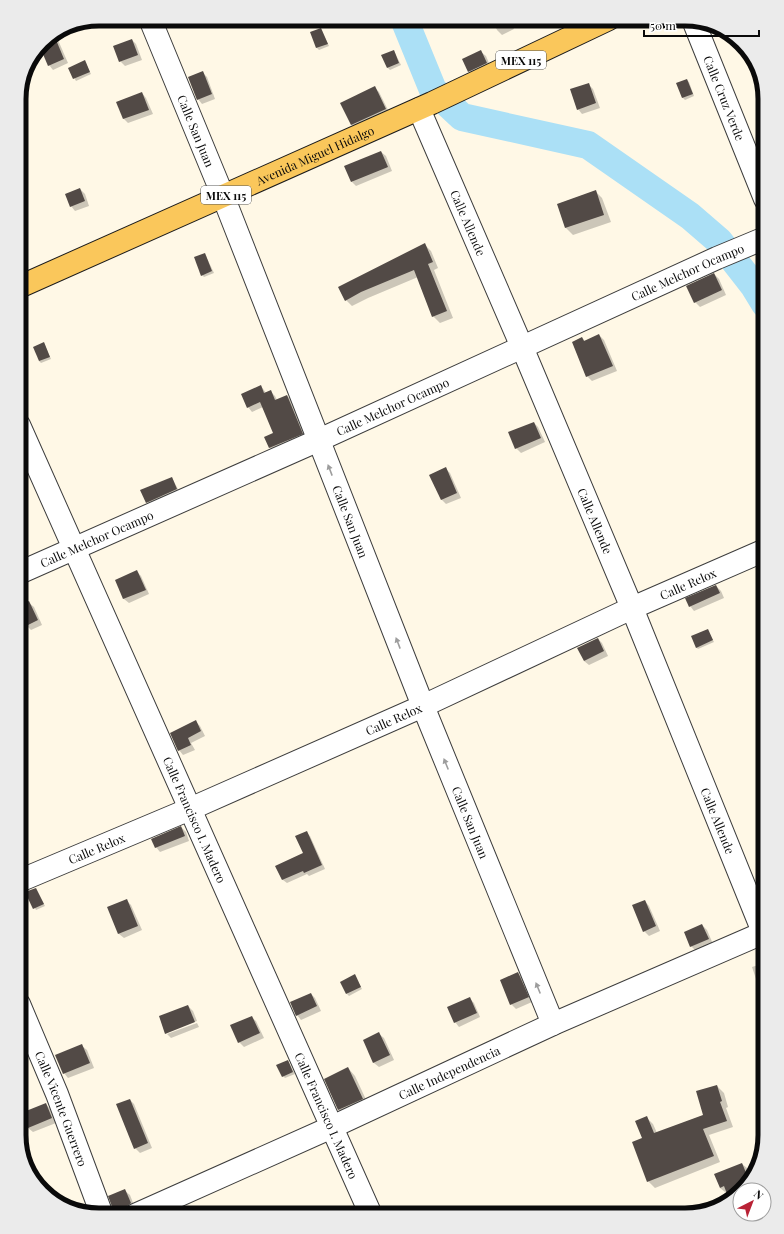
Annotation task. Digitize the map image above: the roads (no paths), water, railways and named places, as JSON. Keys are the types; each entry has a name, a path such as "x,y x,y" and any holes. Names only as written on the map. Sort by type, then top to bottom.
{"main road":[{"name":"Avenida Miguel Hidalgo","path":"26,284 425,106 586,26"}],"street":[{"name":"Calle San Juan","path":"153,26 223,196 423,706 553,1024"},
{"name":"Calle Cruz Verde","path":"696,27 758,182"},
{"name":"Calle Allende","path":"425,106 522,347 632,608 758,919"},
{"name":"Calle Melchor Ocampo","path":"26,570 319,440 757,241"},
{"name":"Calle Francisco I. Madero","path":"26,441 368,1208"},
{"name":"Calle Relox","path":"26,879 190,809 423,706 632,608 758,553"},
{"name":"Calle Independencia","path":"151,1208 332,1127 553,1024 758,937"},
{"name":"Calle Vicente Guerrero","path":"26,1021 57,1094 99,1208"}],"waterway":[{"path":"407,26 433,90 462,117 588,145 690,216 719,241 758,293"}]}
